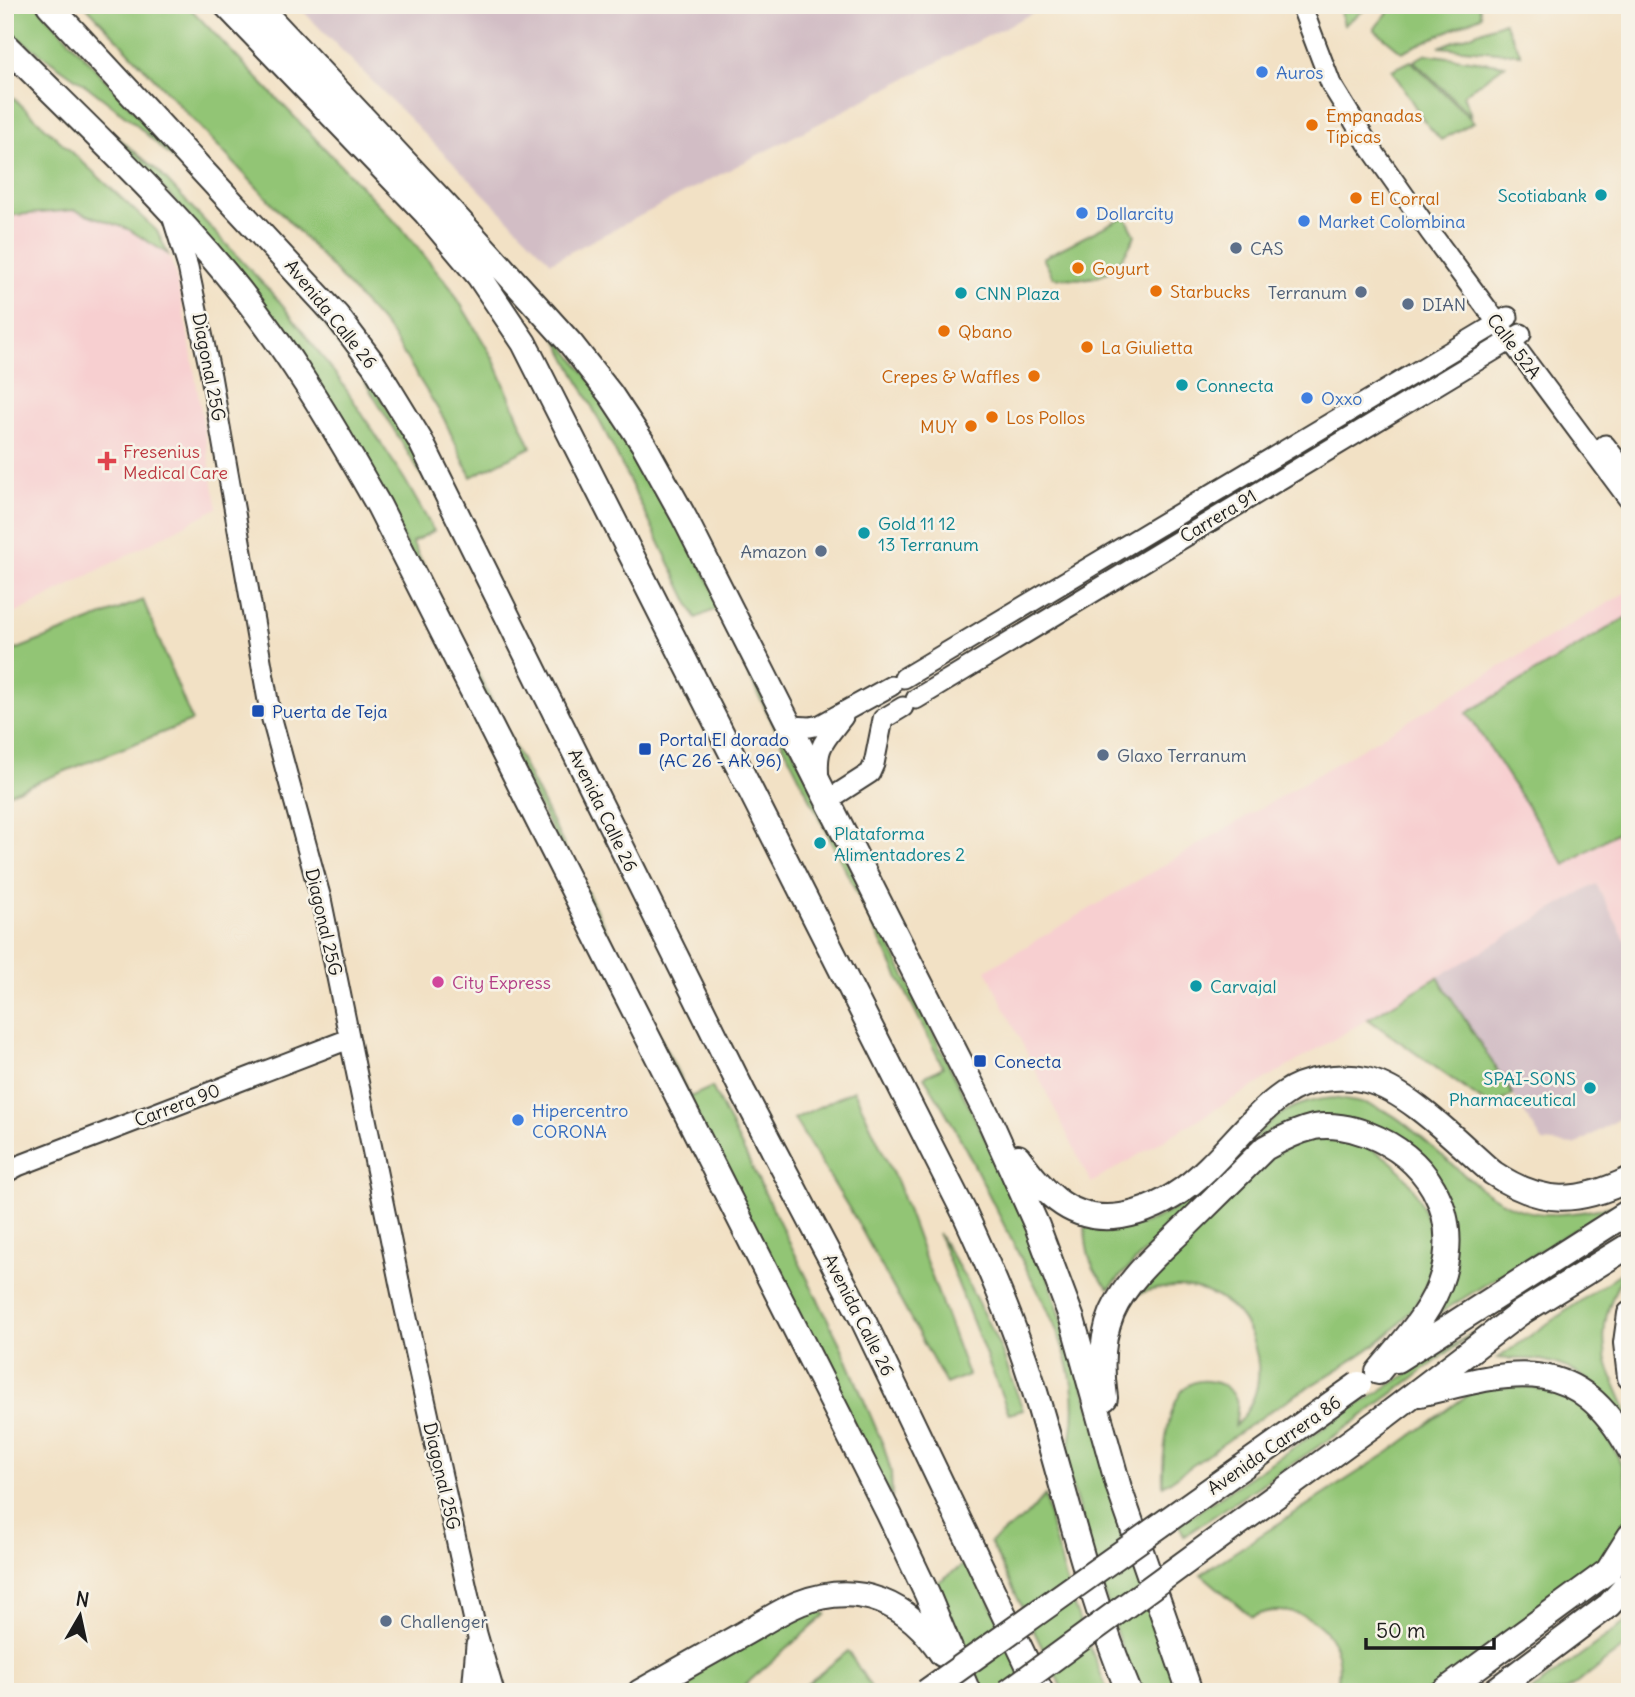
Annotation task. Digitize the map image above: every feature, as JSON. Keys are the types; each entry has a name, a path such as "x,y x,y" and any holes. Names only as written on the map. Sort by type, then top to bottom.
{"main road":[{"name":"Avenida Calle 26","path":"49,5 329,307 374,365 420,440 743,1091 863,1320 1041,1692"},
{"path":"226,5 450,241 479,276 530,355 958,1201 1004,1301 1031,1379 1072,1521 1129,1692"},
{"path":"257,5 562,334 611,395 644,446 684,517 990,1121 1037,1227 1072,1318 1119,1488 1191,1692"},
{"path":"5,45 170,211 227,275 283,348 326,414 379,506 884,1502 927,1594 968,1692"},
{"path":"990,1121 1035,1181 1046,1191 1071,1209 1098,1217 1113,1218 1130,1214 1164,1201 1206,1170 1257,1117 1285,1093 1316,1081 1345,1078 1381,1084 1398,1093 1493,1173 1538,1195 1580,1198 1606,1191 1630,1179"},
{"path":"1119,1488 1102,1364 1112,1314 1129,1285 1157,1254 1265,1148 1287,1136 1317,1127 1353,1129 1386,1141 1405,1155 1422,1171 1436,1191 1446,1224 1443,1274 1434,1296 1413,1328 1369,1378"},
{"name":"Avenida Carrera 86","path":"926,1692 1369,1378 1630,1211"},
{"path":"1008,1692 1413,1396 1520,1313 1630,1245"},
{"path":"1630,1314 1626,1343 1630,1377"},
{"path":"1413,1396 1509,1374 1552,1379 1588,1395 1619,1430 1630,1450"},
{"path":"1443,1692 1608,1571 1630,1536"},
{"path":"1493,1692 1609,1605 1630,1581"},
{"path":"640,1692 797,1604 827,1595 849,1594 889,1603 914,1620 935,1642 968,1692"},
{"path":"1168,1630 1203,1692"}],"street":[{"name":"Calle 52A","path":"1301,5 1331,84 1357,128 1430,232 1503,320"},
{"name":"Calle 52A","path":"1311,5 1328,53 1364,122 1630,501"},
{"name":"Diagonal 25G","path":"170,211 188,267 211,376 271,712 321,899 403,1300 477,1634 494,1692"},
{"name":"Carrera 91","path":"792,726 816,726 847,712 1503,320"},
{"name":"Carrera 91","path":"883,719 1515,337"},
{"name":"Calle 52A","path":"1515,337 1630,477"},
{"path":"824,791 870,773 883,719 871,698"},
{"name":"Carrera 91","path":"824,791 817,758 820,748 847,712"},
{"name":"Carrera 90","path":"5,1173 349,1039"},
{"name":"Diagonal 25G","path":"477,1634 482,1692"},
{"path":"472,1692 477,1634"}],"shaded area":[{"path":"297,5 1048,5 551,262"},
{"name":"Fresenius Medical Care","path":"75,209 128,229 168,254 175,272 190,345 217,508 5,619 5,216"},
{"name":"Carvajal","path":"1630,590 1630,949 1596,884 1091,1183 986,970"},
{"path":"1596,884 1630,949 1630,1112 1575,1145 1543,1142 1438,977"}],"green space":[{"path":"5,5 37,5 201,184 132,121 15,36 5,26"},
{"path":"85,5 187,5 403,230 451,288 493,358 531,447 471,477 444,419 390,332"},
{"path":"1339,5 1371,5 1344,25"},
{"path":"1394,5 1427,5 1439,10 1449,5 1479,5 1481,16 1402,52 1374,29"},
{"path":"1504,22 1521,54 1439,47"},
{"path":"1426,54 1505,65 1463,95 1472,117 1414,61"},
{"path":"1411,61 1474,122 1441,140 1424,121 1392,70"},
{"path":"5,90 157,231 168,254 128,229 75,210 5,216"},
{"path":"110,131 159,172 280,302 340,380 405,480 434,531 412,542 690,1097 712,1087 841,1346 884,1447 891,1472 892,1499 395,523 189,216"},
{"path":"1125,216 1135,235 1113,269 1082,279 1053,277 1043,258"},
{"path":"275,265 335,325 433,483 428,486 359,372 313,310"},
{"path":"551,328 608,404 696,555 1037,1243 1182,1692 1139,1692 1116,1632 1065,1463 1074,1414 1068,1365 1048,1310 948,1116 924,1077 943,1067 716,609 696,618 612,445"},
{"path":"143,600 192,721 5,795 5,654"},
{"path":"1630,615 1630,824 1565,865 1467,713"},
{"path":"1438,977 1513,1095 1491,1107 1368,1019"},
{"path":"854,1090 898,1185 968,1375 946,1384 855,1218 794,1119"},
{"path":"1333,1098 1366,1104 1391,1114 1474,1183 1493,1197 1512,1206 1532,1212 1554,1214 1612,1206 1438,1314 1456,1261 1413,1150 1293,1122 1248,1143 1286,1111 1307,1102"},
{"path":"1324,1137 1367,1147 1391,1161 1410,1183 1418,1197 1431,1236 1430,1269 1420,1298 1400,1323 1375,1344 1270,1411 1163,1486 1164,1450 1169,1424 1182,1391 1201,1381 1222,1385 1234,1395 1237,1402 1235,1426 1247,1411 1255,1394 1257,1357 1251,1336 1242,1319 1229,1305 1214,1296 1197,1289 1179,1287 1138,1294 1133,1290 1263,1159 1303,1141"},
{"path":"1207,1188 1109,1288 1090,1260 1085,1227 1104,1229 1136,1226 1163,1215"},
{"path":"938,1233 966,1279 1000,1347 1023,1410 1009,1414"},
{"path":"1625,1270 1610,1304 1604,1338 1610,1371 1630,1420 1591,1382 1568,1368 1541,1360 1498,1358"},
{"path":"1482,1327 1349,1426 1184,1536 1179,1524 1347,1412"},
{"path":"1517,1386 1557,1393 1570,1399 1602,1429 1618,1456 1627,1485 1628,1506 1624,1526 1614,1552 1436,1692 1336,1692 1337,1655 1333,1643 1318,1624 1308,1618 1286,1612 1274,1611 1252,1617 1201,1574 1389,1452 1469,1394 1487,1388"},
{"path":"1045,1495 1073,1604 1108,1692 1064,1692 990,1542 1026,1517"},
{"path":"969,1561 1035,1692 980,1692 934,1585"},
{"path":"811,1608 826,1614 737,1692 654,1692"},
{"path":"1630,1619 1630,1643 1565,1692 1530,1692"},
{"path":"848,1651 874,1692 797,1692"}],"place":[{"name":"Auros","path":"1262,72"},
{"name":"Empanadas Típicas","path":"1312,125"},
{"name":"Scotiabank","path":"1601,195"},
{"name":"El Corral","path":"1356,198"},
{"name":"Dollarcity","path":"1082,213"},
{"name":"Market Colombina","path":"1304,221"},
{"name":"CAS","path":"1236,248"},
{"name":"Goyurt","path":"1078,268"},
{"name":"Starbucks","path":"1156,291"},
{"name":"Terranum","path":"1361,292"},
{"name":"CNN Plaza","path":"961,293"},
{"name":"DIAN","path":"1408,304"},
{"name":"Qbano","path":"944,331"},
{"name":"La Giulietta","path":"1087,347"},
{"name":"Crepes & Waffles","path":"1034,376"},
{"name":"Connecta","path":"1182,385"},
{"name":"Oxxo","path":"1307,398"},
{"name":"Los Pollos","path":"992,417"},
{"name":"MUY","path":"971,426"},
{"name":"Fresenius Medical Care","path":"107,461"},
{"name":"Gold 11 12 13 Terranum","path":"864,533"},
{"name":"Amazon","path":"821,551"},
{"name":"Puerta de Teja","path":"258,711"},
{"name":"Portal El dorado (AC 26 - AK 96)","path":"645,749"},
{"name":"Glaxo Terranum","path":"1103,755"},
{"name":"Plataforma Alimentadores 2","path":"820,843"},
{"name":"City Express","path":"438,982"},
{"name":"Carvajal","path":"1196,986"},
{"name":"Conecta","path":"980,1061"},
{"name":"SPAI-SONS Pharmaceutical","path":"1590,1088"},
{"name":"Hipercentro CORONA","path":"518,1120"},
{"name":"Challenger","path":"386,1621"}]}
